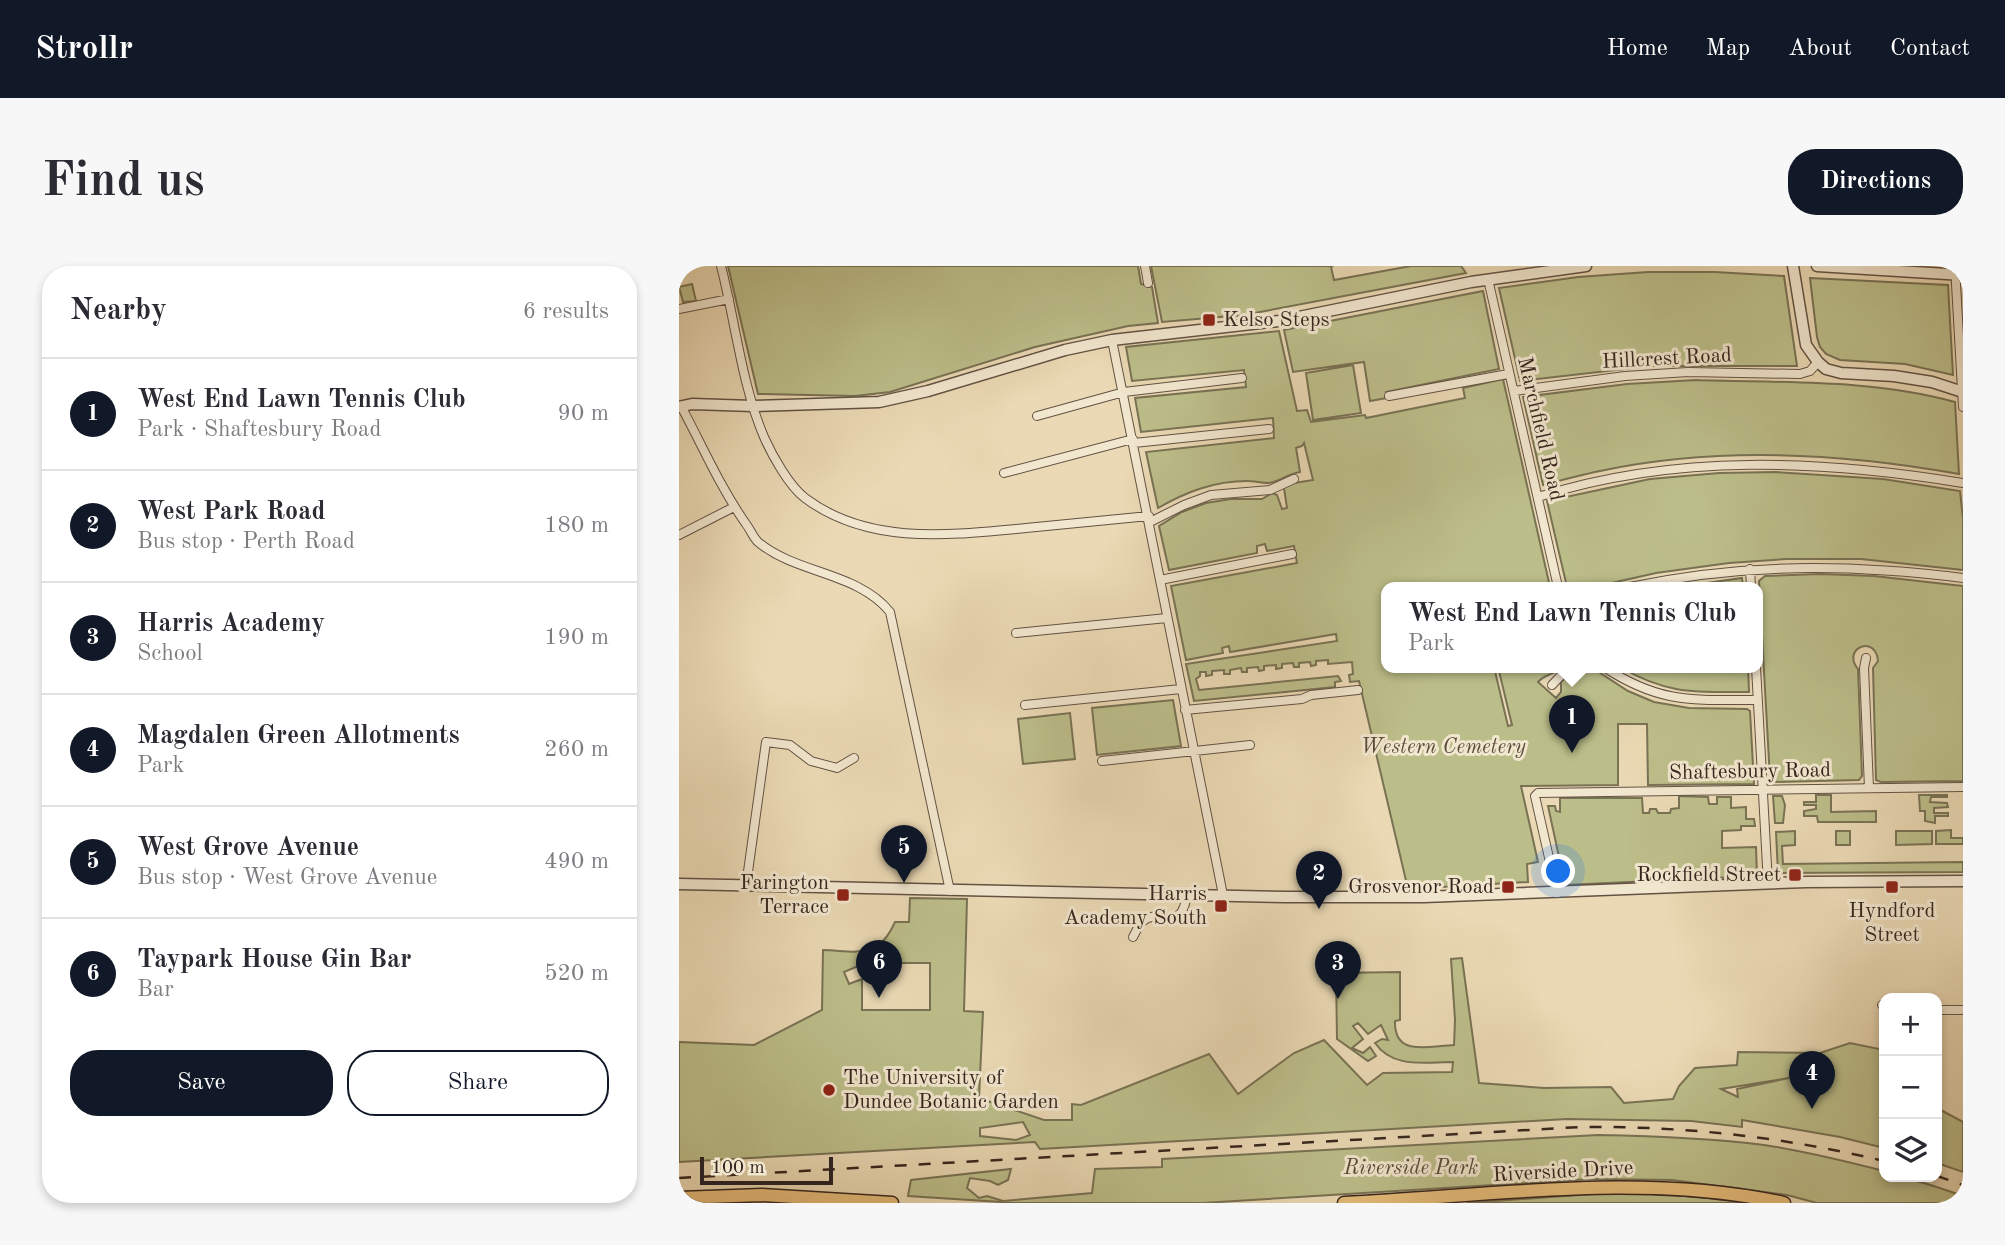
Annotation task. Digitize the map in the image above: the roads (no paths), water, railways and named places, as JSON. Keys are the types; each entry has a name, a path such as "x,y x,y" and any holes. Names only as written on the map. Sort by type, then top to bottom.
{"main road":[{"name":"Riverside Drive","path":"1344,1203 1655,1187 1725,1193 1784,1203"},
{"path":"679,1198 762,1195 892,1203"}],"street":[{"path":"721,266 753,406 764,438 780,468 803,497 835,516 875,530 918,535 1149,519 1211,495 1269,490 1294,479"},
{"path":"1145,266 1148,283"},
{"path":"950,891 890,612 876,598 860,588 794,562 758,541 734,507 680,406 866,403 893,400 1027,361 1112,340 1242,327 1541,268 1587,266"},
{"path":"1793,266 1806,345 1826,369 1841,373 1894,376 1932,382 1962,391"},
{"path":"1817,266 1957,272 1963,407"},
{"name":"Marchfield Road","path":"1488,279 1557,582"},
{"path":"679,308 729,299"},
{"path":"1112,340 1223,895"},
{"name":"Hillcrest Road","path":"1514,391 1625,376 1688,372 1800,374 1809,371 1818,362"},
{"path":"1389,396 1508,374"},
{"path":"1037,416 1124,392 1242,378"},
{"path":"1004,473 1134,441 1269,429"},
{"path":"1538,496 1582,483 1638,472 1756,464 1865,470 1963,483"},
{"path":"679,535 734,507"},
{"path":"1160,580 1292,554"},
{"path":"1663,582 1750,569 1860,568 1963,578"},
{"path":"1750,569 1751,582"},
{"path":"1016,633 1167,618"},
{"path":"1866,658 1864,668 1868,788"},
{"path":"1552,685 1563,673"},
{"path":"1614,673 1660,696 1692,700 1758,700"},
{"path":"1756,673 1768,884"},
{"path":"1025,705 1181,689"},
{"path":"1185,710 1302,699 1311,695 1358,690"},
{"path":"746,886 766,742 790,746 811,761 837,768 854,758"},
{"path":"1102,761 1250,745"},
{"name":"Shaftesbury Road","path":"1562,892 1535,796 1538,793 1963,787"},
{"path":"679,884 1286,897 1424,897 1768,884 1963,881"},
{"path":"1133,937 1139,925 1147,919 1174,918 1179,915 1184,910 1189,894"},
{"path":"1942,1010 1963,1010"}],"railway":[{"path":"679,1178 1581,1127 1696,1131 1772,1139 1879,1160"},
{"path":"1942,1178 1963,1185"}],"place":[{"name":"Kelso Steps","path":"1209,320"},
{"name":"West End Lawn Tennis Club","path":"1572,753"},
{"name":"Rockfield Street","path":"1795,875"},
{"name":"West Grove Avenue","path":"904,883"},
{"name":"Grosvenor Road","path":"1508,887"},
{"name":"Hyndford Street","path":"1892,887"},
{"name":"Farington Terrace","path":"843,895"},
{"name":"Harris Academy South","path":"1221,906"},
{"name":"West Park Road","path":"1319,909"},
{"name":"Taypark House Gin Bar","path":"879,998"},
{"name":"Harris Academy","path":"1338,999"},
{"name":"The University of Dundee Botanic Garden","path":"829,1090"},
{"name":"Magdalen Green Allotments","path":"1812,1109"}],"park label":[{"name":"Western Cemetery","path":"1443,747"},
{"name":"Riverside Park","path":"1411,1168"}]}
